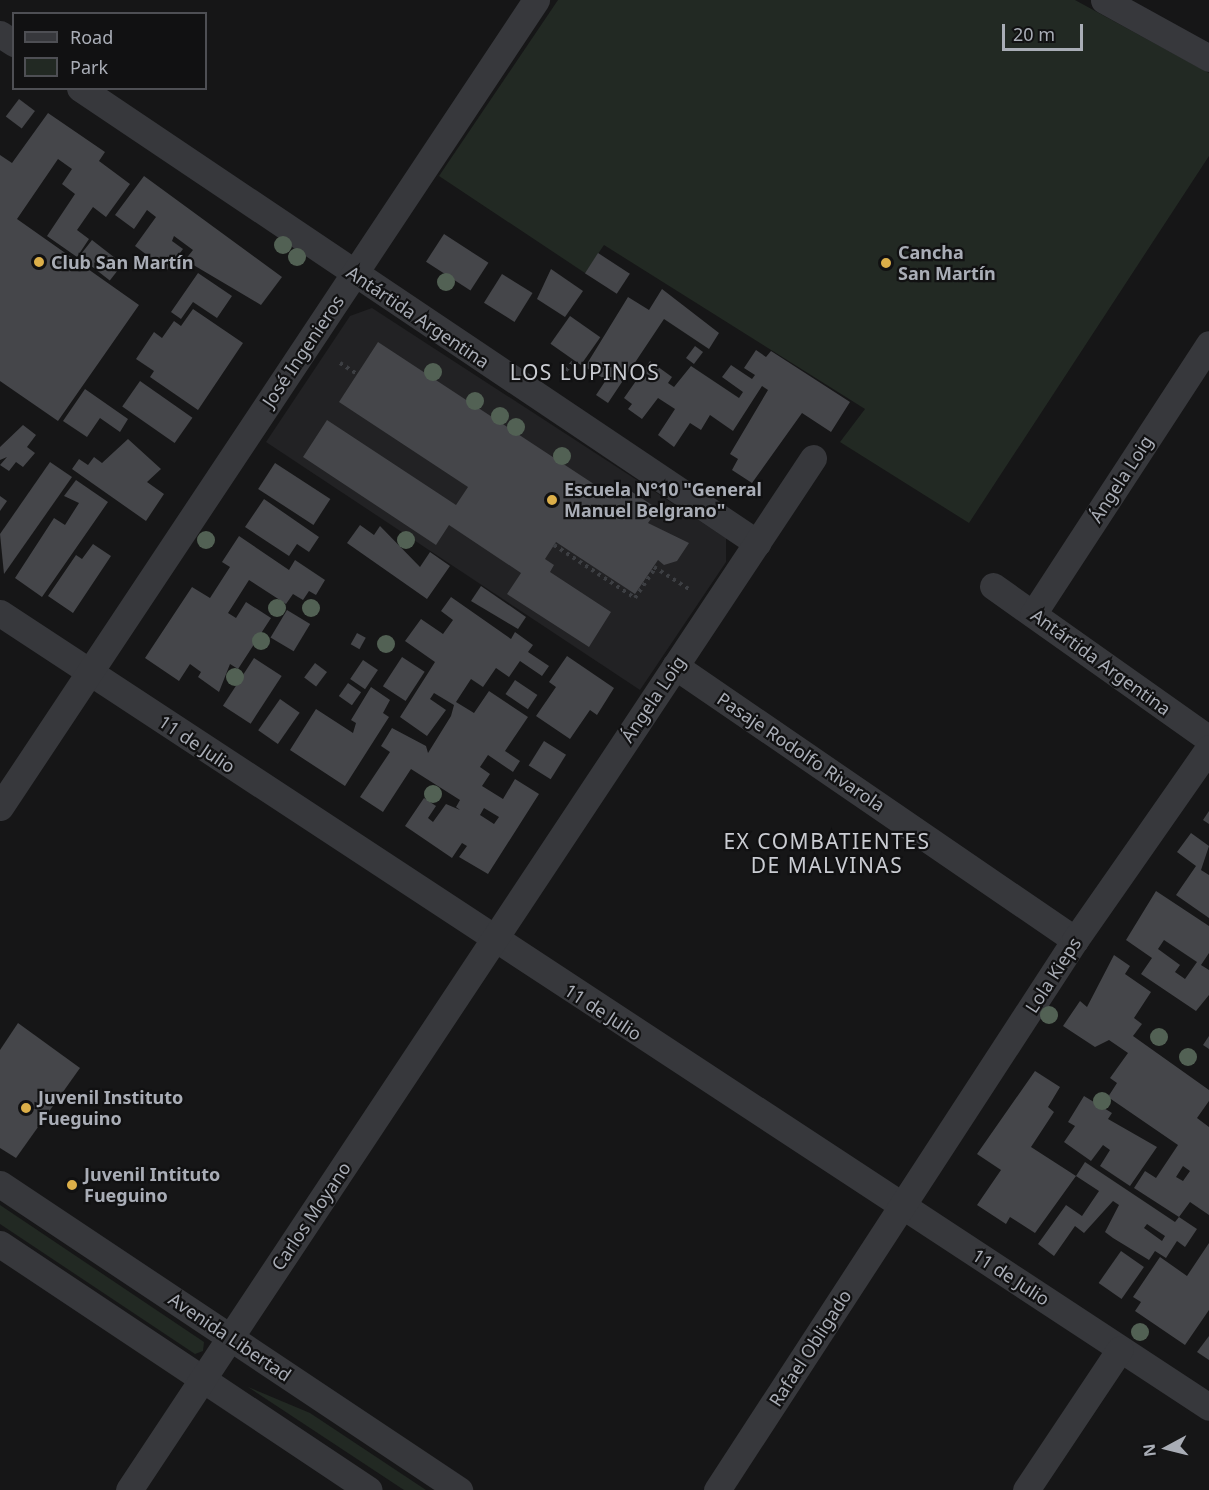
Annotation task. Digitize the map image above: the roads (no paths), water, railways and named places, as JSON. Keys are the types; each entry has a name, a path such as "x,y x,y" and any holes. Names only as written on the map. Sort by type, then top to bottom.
{"street":[{"name":"José Ingenieros","path":"0,807 536,0"},
{"path":"1104,0 1209,58"},
{"name":"Antártida Argentina","path":"83,90 757,543"},
{"name":"Ángela Loig","path":"1033,614 1209,344"},
{"name":"Ángela Loig","path":"493,941 813,458"},
{"name":"Antártida Argentina","path":"993,586 1209,739"},
{"name":"11 de Julio","path":"0,613 493,941 902,1205 1209,1407"},
{"name":"Pasaje Rodolfo Rivarola","path":"675,666 1075,940"},
{"name":"Lola Kieps","path":"902,1205 1075,940 1209,748"},
{"name":"Carlos Moyano","path":"129,1490 493,941"},
{"name":"Avenida Libertad","path":"0,1184 459,1490"},
{"name":"Rafael Obligado","path":"717,1490 902,1205"},
{"path":"0,1244 369,1490"},
{"path":"1026,1490 1120,1348"}],"place":[{"name":"Club San Martín","path":"39,262"},
{"name":"Cancha San Martín","path":"886,263"},
{"name":"Escuela N°10 \"General Manuel Belgrano\"","path":"552,500"},
{"name":"Juvenil Instituto Fueguino","path":"26,1108"},
{"name":"Juvenil Intituto Fueguino","path":"72,1185"}],"district":[{"name":"LOS LUPINOS","path":"585,372"},
{"name":"EX COMBATIENTES DE MALVINAS","path":"827,853"}]}
